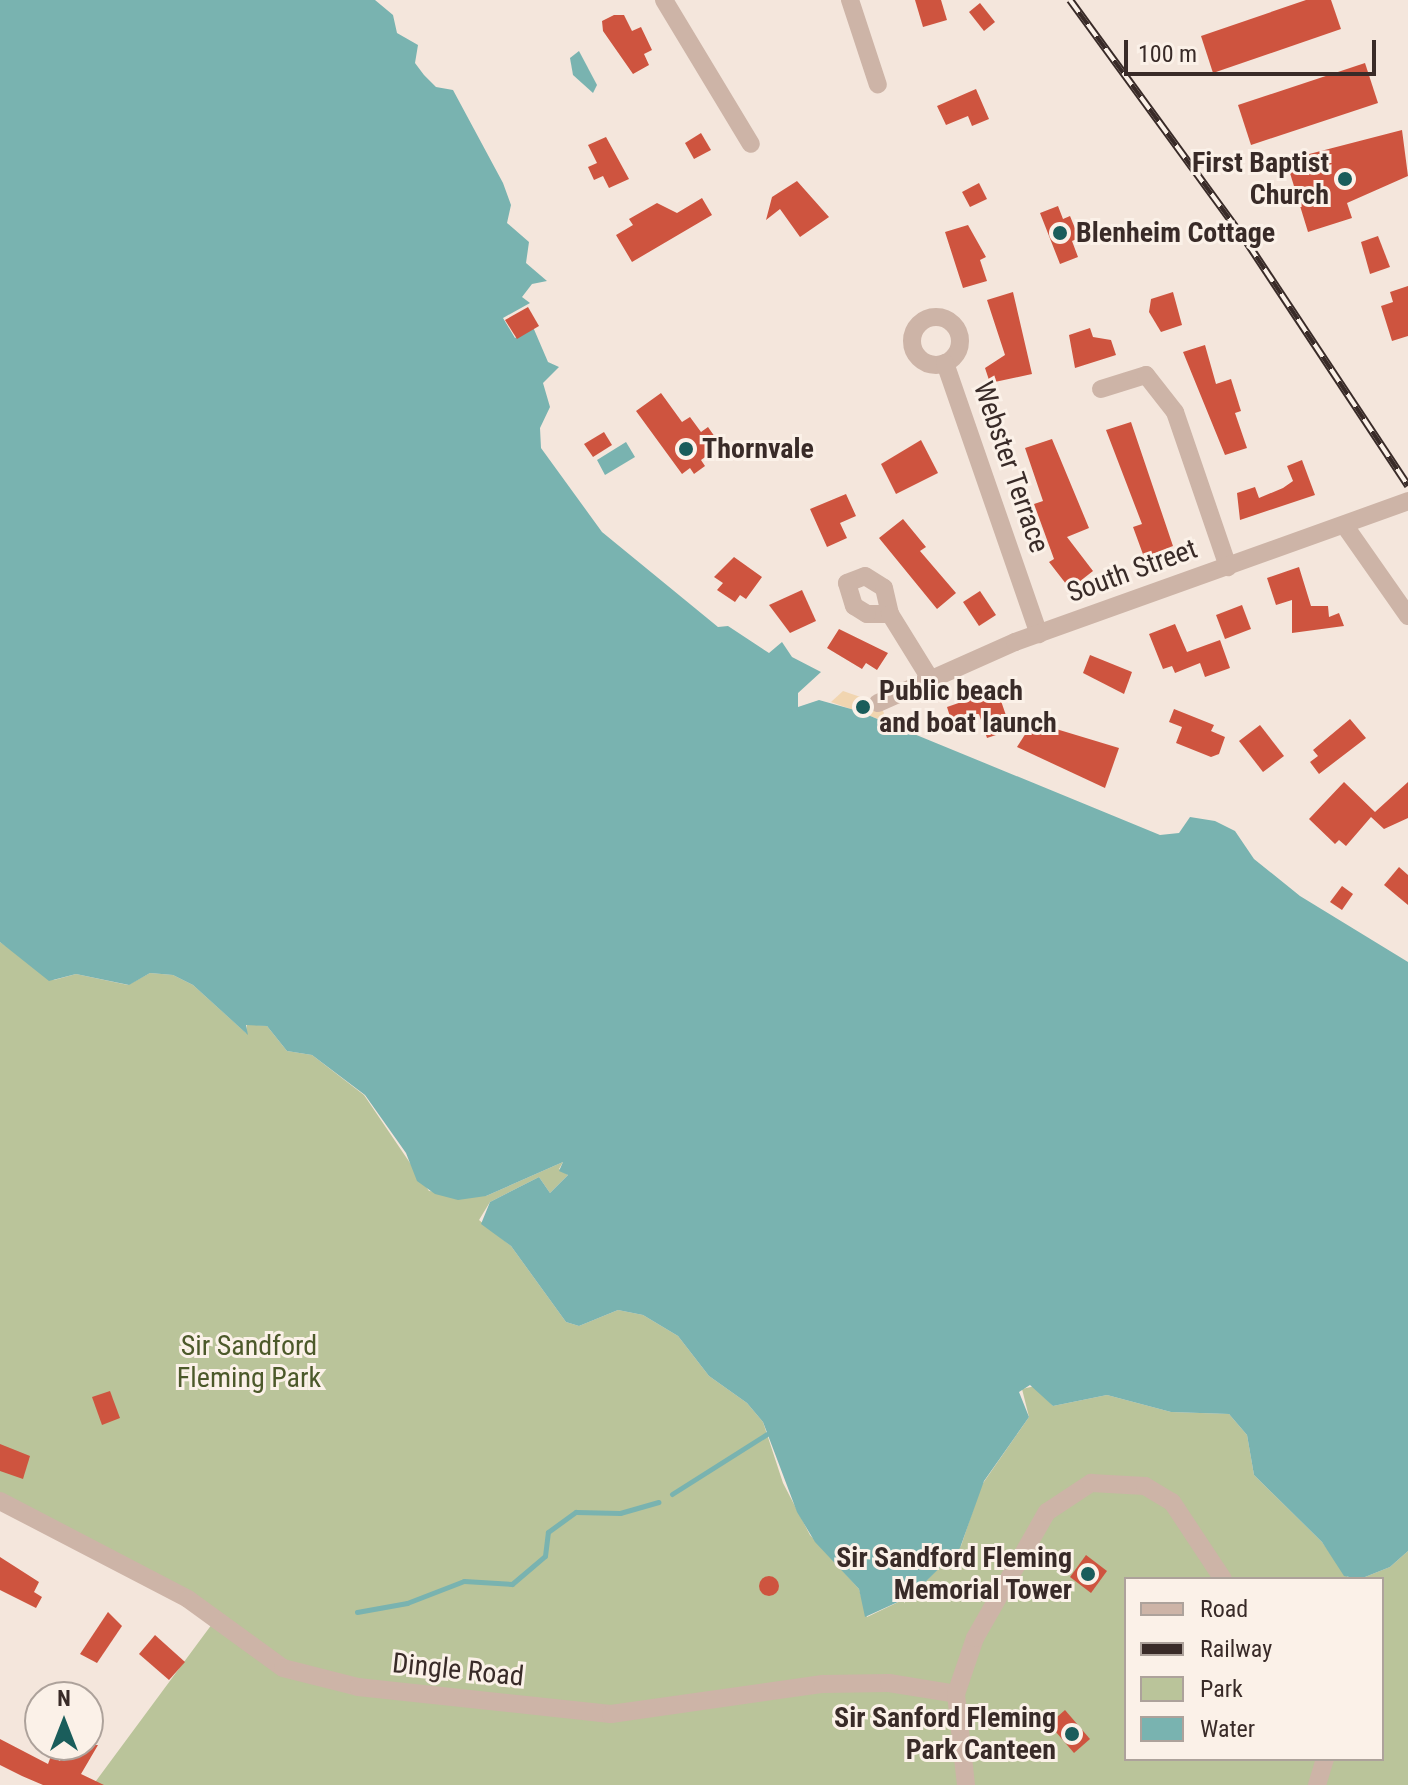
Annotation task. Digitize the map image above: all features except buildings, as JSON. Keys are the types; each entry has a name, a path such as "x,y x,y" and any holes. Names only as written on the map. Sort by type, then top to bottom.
{"street":[{"path":"664,0 751,144"},
{"path":"850,0 878,85"},
{"name":"Webster Terrace","path":"945,363 1039,634"},
{"path":"1101,389 1146,375 1175,412 1228,567"},
{"name":"South Street","path":"878,703 929,677 1039,634 1408,501"},
{"path":"1353,522 1408,616"},
{"path":"890,614 929,677"},
{"path":"966,1785 956,1694 975,1638 1047,1512 1091,1483 1145,1486 1172,1502 1222,1577"},
{"name":"Dingle Road","path":"0,1501 188,1599 283,1668 358,1687 611,1714 823,1684 889,1683 956,1694"},
{"path":"1317,1785 1324,1761"}],"green space":[{"name":"Sir Sandford Fleming Park","path":"0,942 54,980 76,974 128,985 150,973 173,975 193,985 246,1033 247,1024 267,1026 287,1051 312,1055 364,1095 429,1191 486,1196 563,1162 559,1169 568,1175 550,1193 539,1177 490,1202 479,1220 511,1246 566,1322 579,1326 618,1310 643,1315 678,1336 709,1376 747,1403 763,1422 783,1483 810,1535 859,1589 867,1617 911,1596 961,1546 981,1486 1029,1417 1022,1389 1035,1386 1053,1406 1107,1395 1171,1412 1229,1414 1247,1435 1254,1475 1322,1542 1348,1577 1124,1577 1124,1761 1384,1761 1384,1577 1365,1577 1390,1567 1408,1551 1408,1785 93,1785 215,1620 0,1507"}],"sand":[{"name":"Public beach and boat launch","path":"843,691 878,703 884,713 881,720 831,702"}],"water":[{"path":"0,0 375,0 393,15 397,33 418,45 415,63 424,75 436,87 453,90 503,183 511,205 507,223 529,242 526,263 547,281 532,284 522,297 530,303 503,318 515,338 533,327 548,362 559,367 543,383 550,407 540,428 541,448 602,532 718,627 728,626 769,653 782,642 792,657 821,672 798,693 798,707 819,700 858,711 1160,835 1179,833 1190,817 1215,821 1235,831 1254,859 1300,896 1408,962 1408,1551 1390,1567 1365,1577 1344,1576 1322,1542 1254,1475 1247,1435 1229,1414 1171,1412 1107,1395 1053,1406 1030,1385 1019,1392 1029,1417 984,1481 960,1548 911,1596 865,1617 859,1589 815,1542 797,1512 763,1422 747,1403 709,1376 678,1336 643,1315 618,1310 579,1326 566,1322 511,1246 481,1224 490,1202 539,1177 550,1193 568,1175 559,1171 563,1162 486,1196 458,1200 435,1194 417,1181 406,1153 365,1095 312,1055 287,1051 267,1026 246,1025 248,1035 193,985 173,975 150,973 129,985 76,974 49,981 0,942"},
{"path":"579,51 597,85 593,93 573,75 570,58"},
{"path":"626,442 635,457 605,475 597,460"}],"waterway":[{"path":"672,1494 767,1434"},
{"path":"357,1612 407,1603 464,1581 512,1584 545,1556 548,1532 576,1512 620,1513 658,1502"}],"railway":[{"path":"1070,0 1248,244 1408,486"}],"place":[{"name":"First Baptist Church","path":"1345,179"},
{"name":"Blenheim Cottage","path":"1060,233"},
{"name":"Thornvale","path":"686,449"},
{"name":"Public beach and boat launch","path":"863,707"},
{"name":"Sir Sandford Fleming Memorial Tower","path":"1088,1574"},
{"name":"Sir Sanford Fleming Park Canteen","path":"1072,1734"}]}
